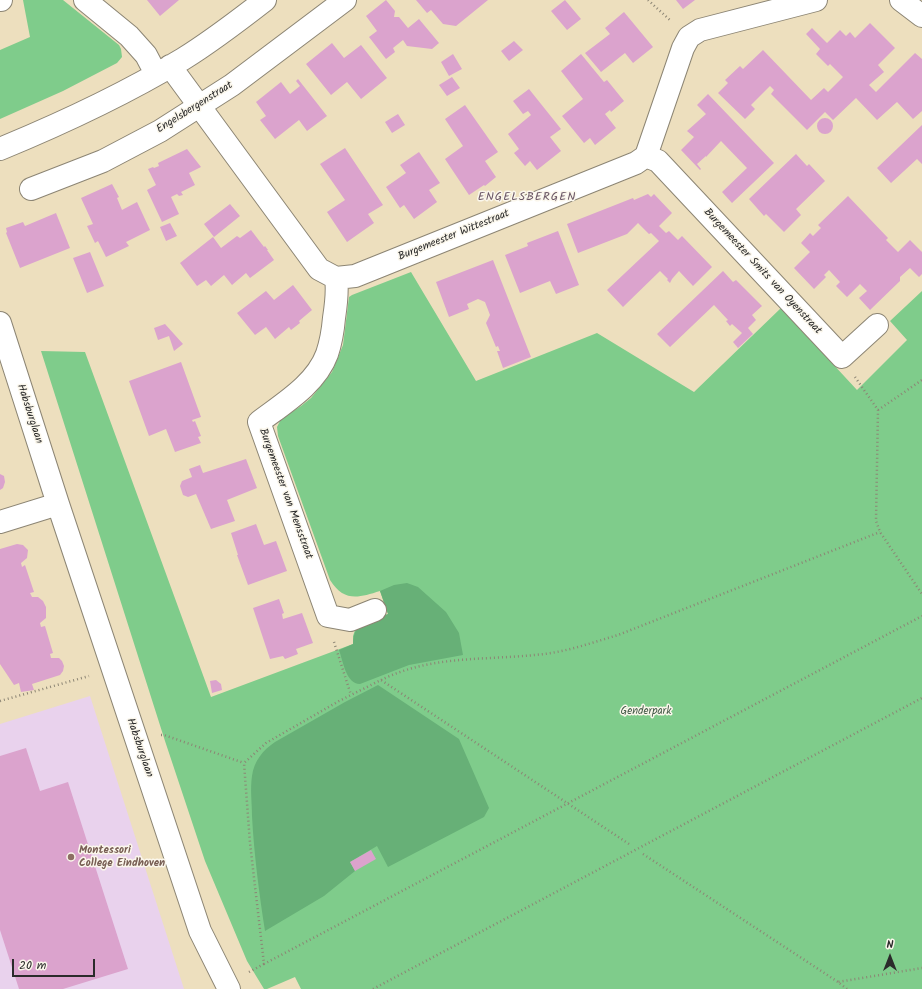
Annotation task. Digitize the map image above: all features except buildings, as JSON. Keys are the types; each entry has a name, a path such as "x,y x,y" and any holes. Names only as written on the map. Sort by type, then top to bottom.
{"street":[{"path":"85,0 129,36 146,55 199,106 319,269 336,278"},
{"path":"0,149 66,121 163,70 230,27 265,0"},
{"name":"Engelsbergenstraat","path":"31,189 103,160 160,130 232,85 345,0"},
{"path":"646,156 683,48 689,37 700,30 816,0"},
{"path":"901,0 922,16"},
{"name":"Burgemeester Wittestraat","path":"336,278 355,276 636,163 646,156"},
{"name":"Burgemeester Smits van Oyenstraat","path":"646,156 658,161 842,358"},
{"name":"Burgemeester van Mensstraat","path":"336,278 337,287 334,321 327,355 316,374 302,389 259,422 328,616 350,620 375,610"},
{"name":"Habsburglaan","path":"0,323 58,504 200,931 237,982"},
{"path":"842,358 877,325"},
{"path":"0,522 58,504"}],"path":[{"path":"648,0 689,37"},
{"path":"842,358 878,410 876,521 880,532 922,594"},
{"path":"878,410 922,380"},
{"path":"244,763 266,743 351,695 397,672 416,666 444,661 546,654 579,646 625,632 880,532"},
{"path":"237,982 264,964 922,616"},
{"path":"336,651 351,695"},
{"path":"0,701 90,676"},
{"path":"381,680 629,844"},
{"path":"373,989 922,698"},
{"path":"164,735 244,763"},
{"path":"244,763 250,843 264,964"},
{"path":"643,854 847,989"},
{"path":"838,982 922,968"}],"shaded area":[{"name":"Montessori College Eindhoven","path":"90,696 184,989 0,989 0,724"}],"green space":[{"path":"23,0 63,0 119,45 122,57 117,63 63,91 0,119 0,50 30,37"},
{"name":"Genderpark","path":"411,272 476,381 597,333 694,392 781,308 857,390 907,340 890,321 922,291 922,989 301,989 295,977 264,989 247,961 205,861 165,741 41,351 85,352 211,697 353,644 355,630 367,622 388,614 380,591 358,596 346,595 335,587 330,580 278,436 277,427 281,419 311,398 332,372 343,345 349,297"},
{"path":"407,583 418,587 446,612 459,633 463,655 409,665 360,684 355,683 348,676 339,650 353,644 354,636 359,626 388,614 380,591 394,585"},
{"path":"378,685 459,739 489,808 484,817 388,867 377,846 350,862 355,871 324,896 265,931 257,873 252,816 251,781 255,765 263,752 275,742"}],"place":[{"name":"Montessori College Eindhoven","path":"71,857"}],"district":[{"name":"ENGELSBERGEN","path":"527,198"}]}
